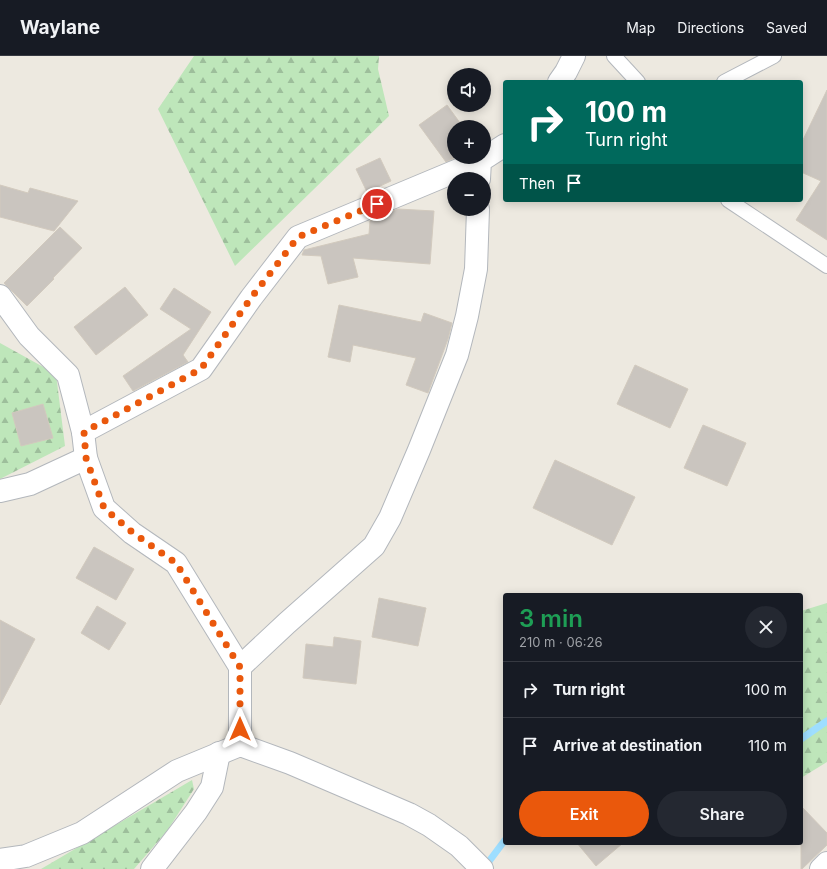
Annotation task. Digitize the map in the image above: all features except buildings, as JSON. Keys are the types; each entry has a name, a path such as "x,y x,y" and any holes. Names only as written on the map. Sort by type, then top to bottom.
{"street":[{"path":"560,80 574,56"},
{"path":"84,432 201,369 251,298 298,237 480,170 503,147"},
{"path":"240,667 286,622 374,546 390,518 457,355 467,316 476,269 478,216"},
{"path":"0,296 29,336 68,375 84,432 86,458 104,508 132,532 176,563 240,667 240,745"},
{"path":"0,491 30,484 86,458"},
{"path":"0,860 26,856 82,833 177,770 240,745 290,763 409,814 429,825 459,846 482,869"},
{"path":"152,869 196,812 212,787 219,753"},
{"path":"821,869 827,863"}],"lane":[{"path":"614,56 636,80"},
{"path":"728,80 774,56"},
{"path":"731,202 827,266"}],"green space":[{"path":"194,56 379,56 378,69 389,116 235,266 158,109"},
{"path":"0,343 56,374 65,446 0,479"},
{"path":"827,603 827,762 803,777 803,610"},
{"path":"192,780 194,789 167,831 134,869 41,869"}],"waterway":[{"path":"803,738 827,721"},
{"path":"484,868 503,843"}],"route":[{"path":"240,729 240,667 176,563 132,532 104,508 86,458 84,432 201,369 251,298 298,237 377,204"}]}
